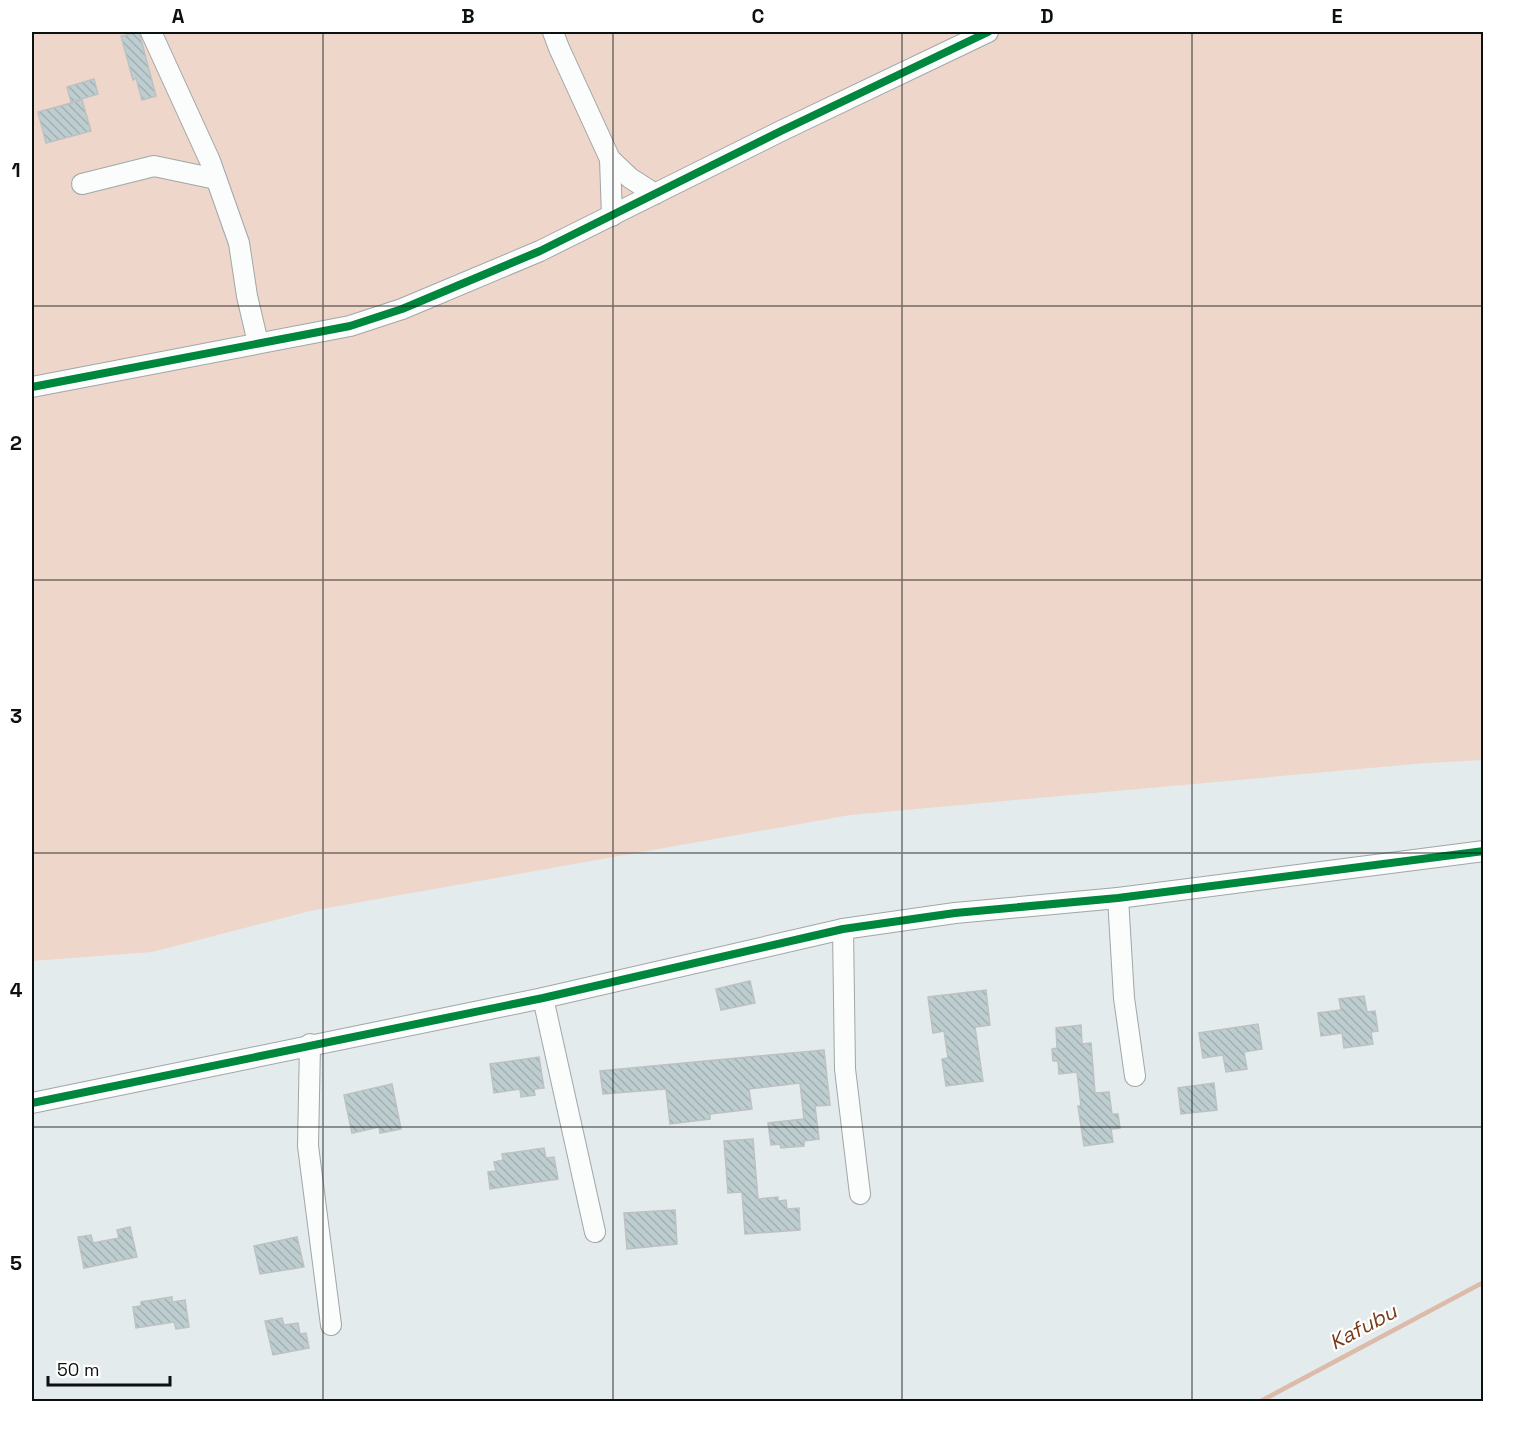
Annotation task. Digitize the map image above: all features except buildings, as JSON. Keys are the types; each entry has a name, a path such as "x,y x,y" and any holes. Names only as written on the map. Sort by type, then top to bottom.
{"street":[{"path":"151,32 180,92 216,178 239,243 247,296 258,344"},
{"path":"554,32 559,48 610,159 630,178 655,194"},
{"path":"32,387 350,326 402,309 540,251 988,32"},
{"path":"610,159 612,216"},
{"path":"82,184 154,166 216,178"},
{"path":"32,1103 310,1044 543,998 843,929 955,913 1118,898 1484,851"},
{"path":"1118,898 1124,998 1135,1077"},
{"path":"843,929 844,1070 860,1194"},
{"path":"543,998 595,1232"},
{"path":"310,1044 308,1146 331,1325"}],"shaded area":[{"path":"32,32 1483,32 1483,760 1426,763 850,815 310,911 152,952 32,961"}],"waterway":[{"name":"Kafubu","path":"1259,1402 1484,1282"}],"cycle path":[{"path":"32,387 350,326 402,309 540,251 781,131 988,32"},
{"path":"32,1103 543,998 843,929 955,913 1118,898 1484,851"}]}
